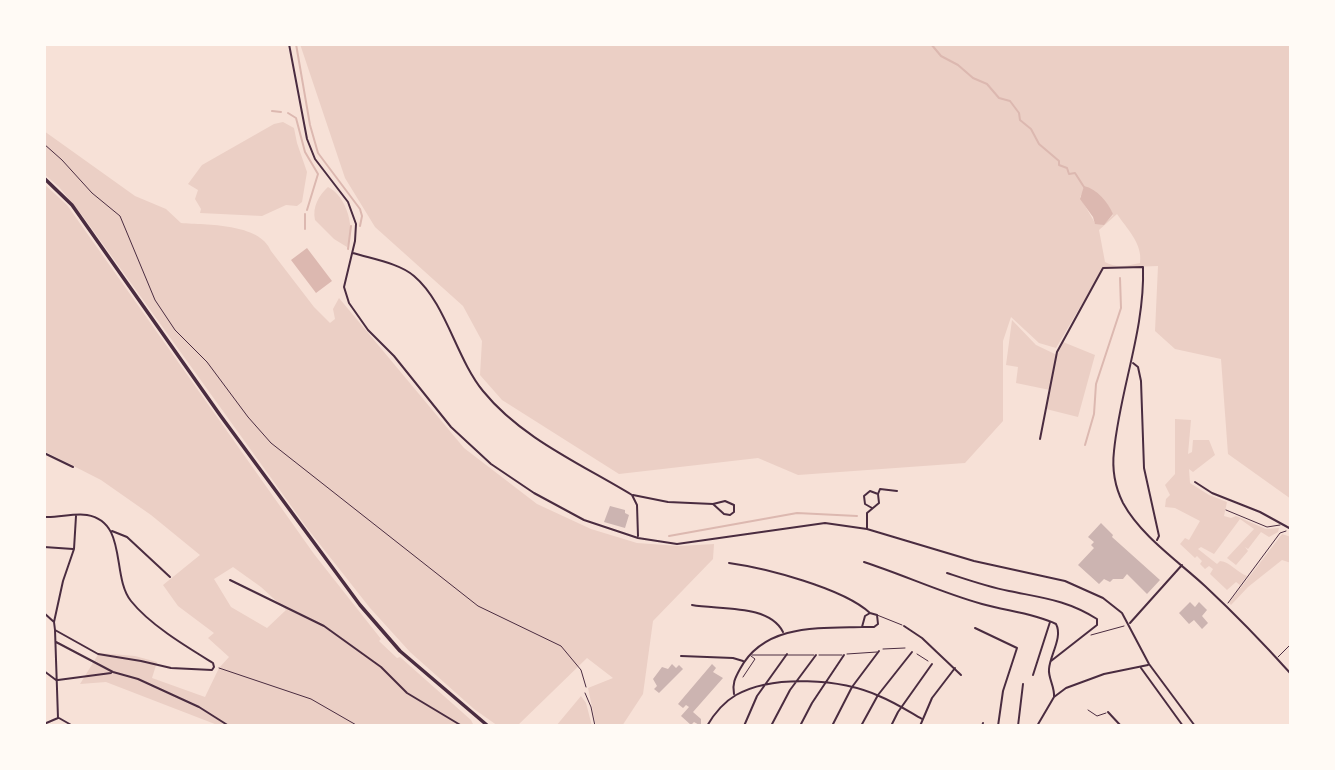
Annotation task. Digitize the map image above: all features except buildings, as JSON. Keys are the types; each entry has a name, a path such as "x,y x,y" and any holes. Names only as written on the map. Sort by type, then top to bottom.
{"main road":[{"path":"44,178 72,205 220,415 360,604 400,652 488,726"}],"street":[{"path":"289,44 307,139 315,159 348,202 356,224 344,287 349,303 368,330 394,356 450,428 491,464 534,493 584,520 638,538 677,544 825,523 867,529 974,561 1065,581 1103,598 1116,607 1129,624 1149,664 1195,726"},
{"path":"352,253 412,274 426,289 482,390 520,428 632,495 637,505 638,538"},
{"path":"1040,439 1057,352 1103,268 1143,267 1142,306 1114,449 1114,473 1123,502 1141,527 1291,674"},
{"path":"1131,362 1139,367 1141,381 1144,468 1159,536 1156,541"},
{"path":"44,453 73,467"},
{"path":"1195,482 1212,493 1260,512 1291,531"},
{"path":"867,529 867,513 879,503 880,489 897,491"},
{"path":"872,508 865,504 864,496 870,491 878,494"},
{"path":"632,495 668,502 729,502 734,505 734,510 727,515 713,504"},
{"path":"44,724 58,718 60,712 54,622 74,550 76,515"},
{"path":"44,517 85,515 102,521 111,531 127,537 170,578"},
{"path":"55,630 83,648 110,658 141,660 188,670 212,670 214,667 213,663 165,630 131,601 124,586 111,531"},
{"path":"44,547 74,550"},
{"path":"864,562 981,604 1050,621 1059,629 1049,675 1055,688 1054,697"},
{"path":"729,563 832,592 877,615 879,621 874,627 784,633 767,640 744,661 734,681 734,695"},
{"path":"1129,624 1182,565"},
{"path":"947,573 998,589 1060,600 1097,618 1097,625 1050,662"},
{"path":"230,580 324,626 381,667 407,693 462,726"},
{"path":"692,605 761,614 778,624 784,633"},
{"path":"44,613 54,622"},
{"path":"862,626 865,616 870,613"},
{"path":"1032,675 1050,621"},
{"path":"904,626 922,638 961,675"},
{"path":"975,628 1017,648 1003,691 998,726"},
{"path":"56,642 113,672 161,689 229,726"},
{"path":"832,726 852,687 879,651"},
{"path":"861,726 878,695 912,652"},
{"path":"744,726 757,696 787,654"},
{"path":"771,726 778,708 816,655"},
{"path":"800,726 824,682 845,655"},
{"path":"681,656 733,658 744,661"},
{"path":"891,726 901,707 932,664"},
{"path":"1037,726 1054,697 1066,688 1104,674 1141,668 1149,664"},
{"path":"920,726 932,698 954,668"},
{"path":"1141,668 1183,726"},
{"path":"44,671 57,680 113,672"},
{"path":"707,726 713,715 734,695 766,684 796,681 852,687 878,695 922,719"},
{"path":"1018,726 1023,684"},
{"path":"1108,712 1121,726"},
{"path":"58,718 73,726"}],"lane":[{"path":"1226,510 1267,527 1281,523"},
{"path":"877,615 904,626"},
{"path":"1277,658 1291,645"},
{"path":"749,655 845,655 879,651"},
{"path":"743,677 755,659 749,655"},
{"path":"585,694 595,726"},
{"path":"1088,710 1097,716 1108,712"}],"path":[{"path":"44,144 92,193 120,216 155,300 175,330 207,362 271,443 478,606 561,646 581,670 586,687 585,694"},
{"path":"1225,607 1280,533 1291,531"},
{"path":"1086,635 1120,628"},
{"path":"879,651 905,648"},
{"path":"912,652 932,664"},
{"path":"214,667 311,698 358,726"}],"shaded area":[{"path":"300,44 1291,44 1291,499 1228,454 1221,359 1175,349 1155,331 1158,266 1103,268 1056,348 1039,343 1011,317 1003,341 1003,421 965,463 798,475 758,458 619,474 502,400 480,375 482,341 463,306 375,227 345,178","holes":["1083,192 1098,197 1108,206 1113,215 1104,224 1095,223 1080,197","1117,214 1137,243 1140,263 1122,266 1105,262 1099,230"]},
{"path":"283,122 294,128 307,172 302,202 297,206 286,205 262,216 200,213 201,209 195,199 198,190 188,184 202,165 274,124"},
{"path":"44,131 135,196 166,209 181,223 231,227 256,235 265,242 314,307 330,323 335,319 333,309 339,298 464,448 537,504 591,529 637,543 679,546 714,544 713,559 653,621 643,694 622,726 596,726 588,688 613,678 587,658 517,726 498,726 474,709 410,652 370,608 307,528 82,215 59,187 44,174"},
{"path":"44,184 67,205 314,554 381,639 379,641 471,720 474,726 220,726 106,682 80,684 99,653 135,656 157,662 152,678 205,697 219,668 229,657 208,638 214,633 178,606 163,585 200,555 151,515 101,480 44,451","holes":["233,567 261,587 286,610 267,628 231,607 214,579"]},
{"path":"1084,186 1098,193 1111,209 1113,214 1104,225 1095,224 1080,199"},
{"path":"328,187 335,191 348,214 350,240 347,247 334,239 315,220 317,202"},
{"path":"307,248 332,281 316,293 291,260"},
{"path":"1012,320 1036,345 1057,355 1063,342 1095,355 1078,417 1046,409 1050,390 1016,383 1018,367 1006,365"},
{"path":"1175,419 1191,420 1188,454 1192,452 1193,440 1209,440 1215,455 1193,472 1189,469 1190,483 1227,502 1224,516 1236,516 1266,529 1279,528 1278,532 1269,537 1261,532 1248,549 1245,547 1248,551 1236,565 1227,558 1254,529 1240,519 1214,554 1201,547 1198,549 1217,564 1224,562 1247,576 1240,585 1236,582 1227,590 1210,574 1213,569 1209,566 1205,569 1197,556 1195,558 1180,544 1185,538 1189,540 1200,521 1175,508 1165,507 1166,499 1170,495 1165,485 1175,474"},
{"path":"1282,534 1291,537 1291,563 1282,560 1248,587 1231,605 1229,603"},
{"path":"581,696 586,703 592,726 556,726"}],"waterway":[{"path":"296,44 310,125 318,153 360,209 360,226"},
{"path":"931,44 941,56 958,65 973,78 987,84 999,98 1010,101 1019,113 1020,120 1031,129 1039,144 1059,161 1059,165 1067,168 1069,174 1075,173 1084,187"},
{"path":"272,111 281,112"},
{"path":"288,113 296,118 305,152 318,174 307,210"},
{"path":"305,214 305,229"},
{"path":"348,249 351,226"},
{"path":"1085,445 1094,414 1096,384 1121,308 1120,278"},
{"path":"669,536 797,513 857,516"}]}
